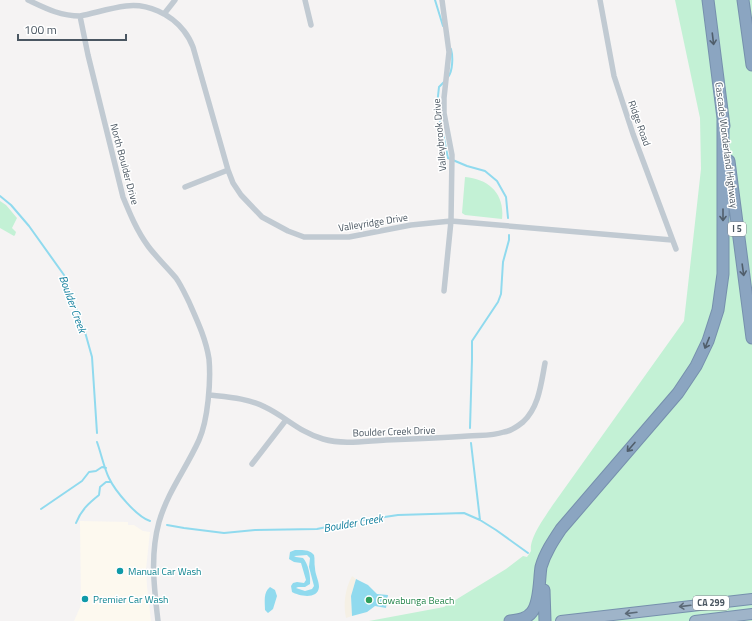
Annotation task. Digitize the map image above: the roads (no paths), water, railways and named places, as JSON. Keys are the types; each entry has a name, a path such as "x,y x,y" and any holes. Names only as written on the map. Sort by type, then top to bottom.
{"highway":[{"name":"Cascade Wonderland Highway","path":"708,0 752,338"},
{"path":"743,0 752,65"},
{"path":"510,621 527,618 532,612 535,607 542,565 546,553 561,529 678,393 696,366 708,341 718,310 723,274 723,120"},
{"path":"545,621 544,582 546,553"},
{"name":"CA 299","path":"561,621 752,598"},
{"name":"CA 299","path":"695,621 752,614"}],"street":[{"name":"Valleyridge Drive","path":"28,0 53,12 80,16 126,6 144,7 164,14 183,29 194,47 228,170 233,182 241,195 262,217 288,232 304,237 349,237 411,225 451,221 672,240"},
{"path":"164,14 175,0"},
{"path":"305,0 311,25"},
{"name":"Valleybrook Drive","path":"442,0 448,52 444,98 445,120 450,137 452,155 451,221 444,291"},
{"name":"Ridge Road","path":"600,0 614,76 633,134 676,249"},
{"name":"North Boulder Drive","path":"80,16 88,55 123,197 130,215 148,246 177,279 198,321 209,360 209,395 200,439 171,491 156,533 153,559 154,588 158,621"},
{"path":"185,187 228,170"},
{"name":"Boulder Creek Drive","path":"209,395 258,403 306,432 332,442 438,439 495,435 507,432 523,421 531,412 538,397 545,363"},
{"path":"252,464 286,420"}],"water":[{"path":"295,550 305,550 314,555 315,570 319,587 315,594 303,596 292,592 291,586 293,583 304,583 306,580 301,563 294,562 289,559 290,552","holes":["307,555 310,558 309,567 314,586 312,589 305,591 296,588 305,587 310,584 308,567 303,558 294,556"]},
{"name":"Cowabunga Beach","path":"356,579 368,585 377,594 388,595 386,608 375,606 367,612 352,616 351,596"},
{"path":"270,587 275,590 277,596 273,609 268,613 265,610 265,597 266,592"}],"waterway":[{"path":"435,0 443,26"},
{"path":"448,77 451,71 452,63 451,49"},
{"path":"444,82 439,87 437,105 448,158 467,166 485,171 497,181 506,197 508,218"},
{"name":"Boulder Creek","path":"0,196 11,205 29,226 64,275 85,332 92,357 97,433"},
{"path":"470,428 472,341 498,302 501,294 503,262 509,235"},
{"name":"Boulder Creek","path":"97,442 107,474 116,490 133,509 145,519 150,521"},
{"path":"471,443 480,520"},
{"path":"41,509 82,481 89,472 96,471 102,467 106,468"},
{"path":"76,523 80,514 99,495 100,487 106,482 111,482"},
{"name":"Boulder Creek","path":"167,525 224,533 255,530 317,529 398,515 464,513 480,520 528,553"}],"place":[{"name":"Manual Car Wash","path":"120,571"},
{"name":"Premier Car Wash","path":"85,599"},
{"name":"Cowabunga Beach","path":"369,600"}]}
